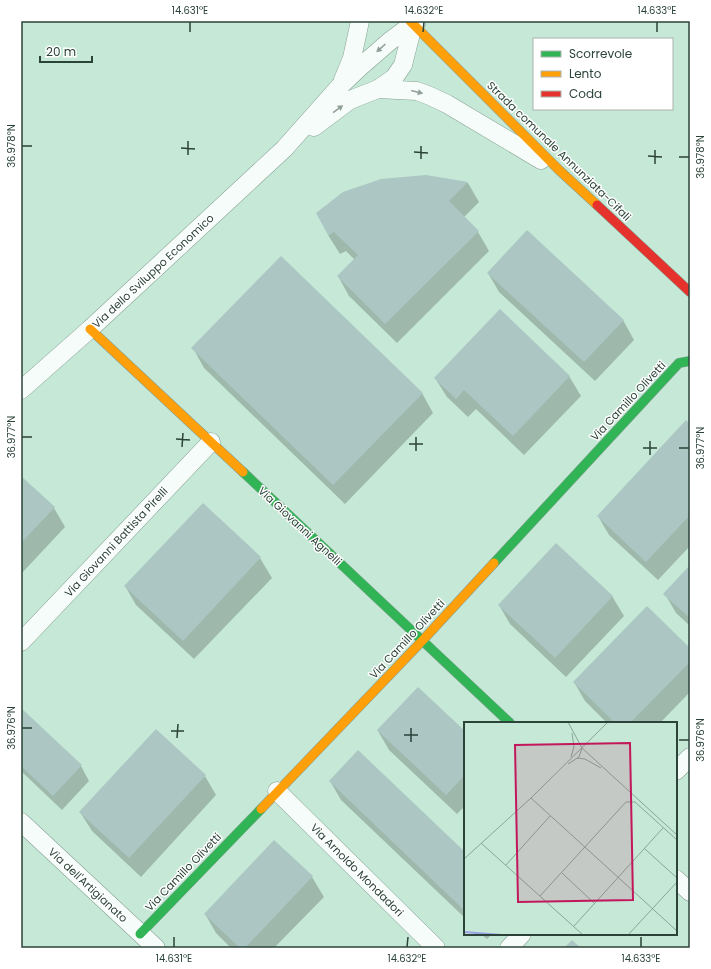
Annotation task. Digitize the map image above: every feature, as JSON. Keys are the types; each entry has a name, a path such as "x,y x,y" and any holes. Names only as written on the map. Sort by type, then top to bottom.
{"street":[{"path":"340,86 352,58 360,21"},
{"path":"284,149 340,86 413,22"},
{"path":"284,149 350,100 378,89 394,78 403,64 413,22"},
{"name":"Strada comunale Annunziata-Cifali","path":"413,22 559,170 690,292"},
{"path":"378,89 416,91 430,96 447,104 559,170"},
{"name":"Via dello Sviluppo Economico","path":"21,390 90,329 284,149"},
{"name":"Via Giovanni Agnelli","path":"90,329 509,722"},
{"name":"Via Camillo Olivetti","path":"140,934 422,641 679,363 690,361"},
{"name":"Via Giovanni Battista Pirelli","path":"21,642 211,442"},
{"path":"677,770 690,756"},
{"name":"Via Arnoldo Mondadori","path":"277,791 436,948"},
{"name":"Via dell'Artigianato","path":"21,822 156,948"},
{"path":"677,880 690,892"},
{"path":"509,948 521,935"}],"building":[{"path":"426,175 468,182 449,201 479,231 385,324 337,276 358,255 334,232 328,235 316,213 343,192 381,179"},
{"path":"527,230 624,320 584,362 487,273"},
{"path":"281,256 423,393 333,485 191,348"},
{"path":"500,309 570,376 513,436 464,390 456,399 434,378"},
{"path":"686,420 690,424 690,515 646,562 597,516"},
{"path":"21,476 55,507 21,543"},
{"path":"203,503 261,557 183,641 124,586"},
{"path":"556,543 613,596 555,658 498,605"},
{"path":"690,565 690,618 663,594"},
{"path":"647,606 690,648 690,662 631,722 614,722 573,682"},
{"path":"418,687 464,730 464,776 446,795 377,730"},
{"path":"21,708 82,765 53,796 21,766"},
{"path":"156,729 206,775 129,858 79,812"},
{"path":"358,750 464,851 464,910 329,781"},
{"path":"274,840 313,876 245,948 240,948 204,914"},
{"path":"572,940 581,948 564,948"}],"traffic: fast":[{"path":"494,563 679,363 690,361"},
{"path":"243,472 509,722"},
{"path":"140,934 261,809"}],"traffic: slow":[{"path":"410,21 559,170 597,205"},
{"path":"90,329 243,472"},
{"path":"261,809 422,641 494,563"}],"traffic: jam":[{"path":"597,205 690,292"}]}
